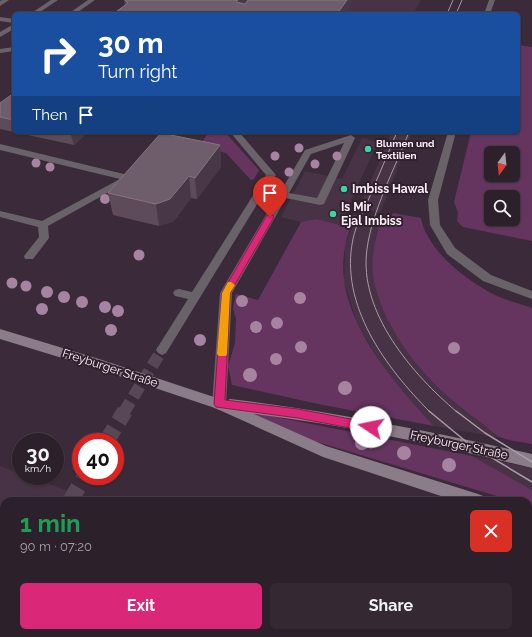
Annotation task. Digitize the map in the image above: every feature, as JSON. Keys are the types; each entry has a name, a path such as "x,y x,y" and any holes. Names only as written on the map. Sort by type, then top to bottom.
{"street":[{"path":"0,4 6,0"},
{"path":"36,12 54,0"},
{"path":"75,12 92,0"},
{"path":"488,12 492,0"},
{"path":"0,19 12,21"},
{"path":"0,35 12,27"},
{"path":"0,51 12,49"},
{"path":"162,350 271,175 236,134"},
{"path":"451,134 433,200 435,224 451,251 487,278 532,295"},
{"path":"219,404 226,293 270,217 283,195 308,152 352,138 320,202 283,195 262,190"},
{"path":"0,147 129,178 43,225 0,214"},
{"path":"29,256 44,238 43,225"},
{"path":"179,293 195,297"},
{"name":"Freyburger Straße","path":"0,334 99,364 219,404 323,451 466,497"},
{"name":"Freyburger Straße","path":"219,404 298,413 472,447 532,461"}],"shaded area":[{"path":"264,0 421,0 414,12 254,12"},
{"path":"520,45 532,47 532,241 463,227 457,221 458,213 454,202 471,134 520,134"},
{"path":"207,134 227,134 259,170 254,179 251,180 226,153 202,148 200,145"},
{"path":"391,134 411,134 380,213 359,208"},
{"path":"362,138 378,142 340,225 316,219 301,222 281,217 305,171 342,179"},
{"path":"393,213 421,218 431,242 450,264 474,283 497,296 532,308 532,444 502,438 462,409 429,378 414,360 389,323 380,302 374,281 373,266 376,236 380,221 389,222"},
{"path":"345,214 355,215 345,247 343,272 348,296 356,321 384,367 434,426 318,404 232,385 228,366 235,343 236,319 233,308 236,294 258,300 301,222 316,219 340,225"},
{"path":"355,215 380,221 375,239 390,325 407,351 428,377 463,410 502,438 434,426 408,399 384,369 357,323 344,281 345,247"},
{"path":"261,414 472,456 532,490 532,497 500,497 258,424 252,417"},
{"path":"472,456 532,468 532,490 506,476"},
{"path":"0,466 12,471 12,485 51,485 84,497 0,497"}],"building":[{"path":"125,0 238,0 236,2 245,4 248,0 347,0 338,12 116,12 128,3"},
{"path":"12,94 12,120 0,117 0,103"},
{"path":"160,134 220,145 195,178 189,176 170,199 156,204 108,193"}],"tunnel":[{"path":"124,412 162,350"},
{"path":"112,433 125,411"},
{"path":"72,497 80,485"}],"tram line":[{"path":"448,12 453,0"},
{"path":"457,12 462,0"},
{"path":"396,134 354,233 350,264 353,288 360,311 370,334 397,376 429,411"},
{"path":"408,134 374,220 367,249 366,273 371,296 380,319 392,340 423,380 457,412"},
{"path":"429,411 469,444 532,482"},
{"path":"456,411 485,433 532,462"}],"slow traffic":[{"path":"222,354 226,293 231,285"}],"place":[{"name":"Blumen und Textilien","path":"368,149"},
{"name":"Imbiss Hawal","path":"344,189"},
{"name":"Is Mir Ejal Imbiss","path":"333,214"}],"route":[{"path":"270,217 226,293 219,404 298,413 371,427"}]}
